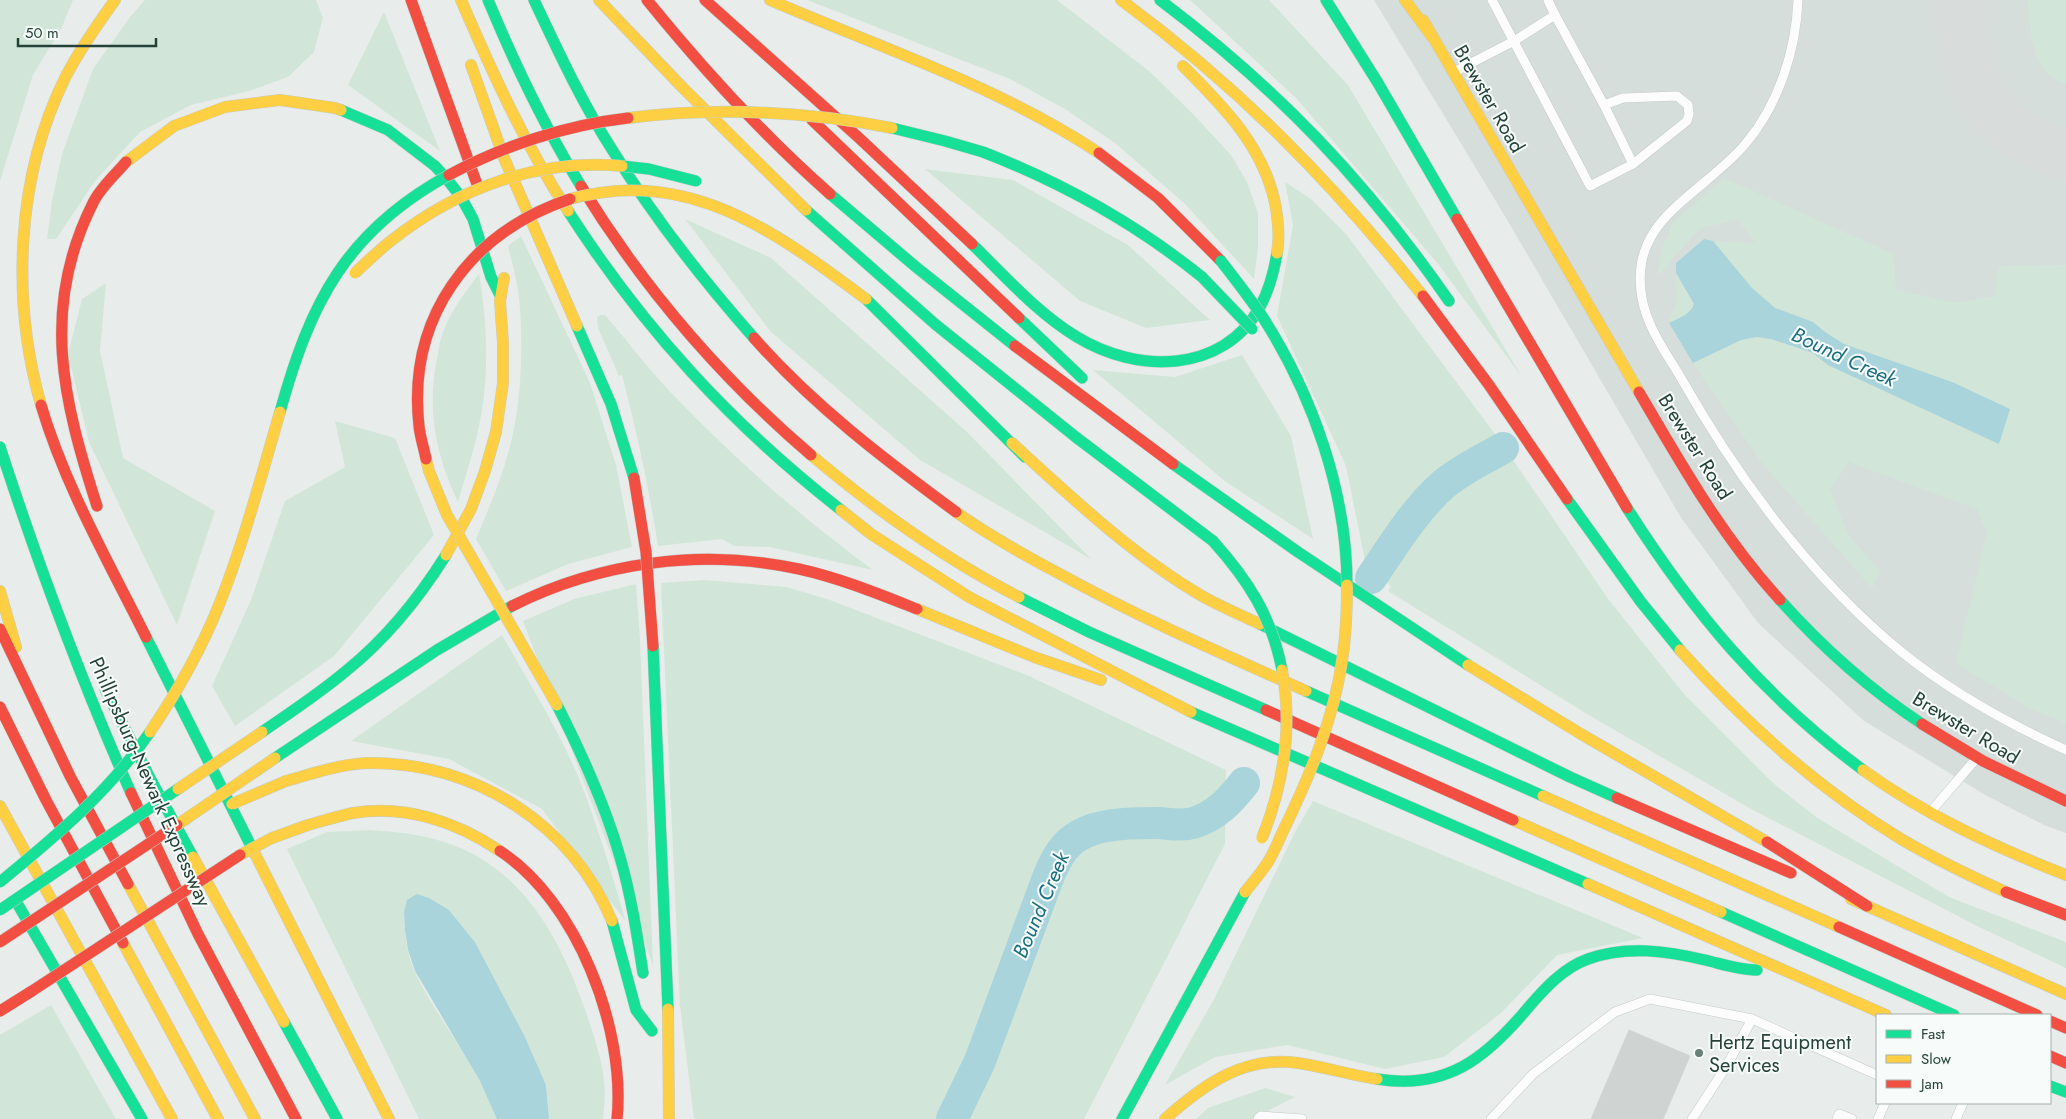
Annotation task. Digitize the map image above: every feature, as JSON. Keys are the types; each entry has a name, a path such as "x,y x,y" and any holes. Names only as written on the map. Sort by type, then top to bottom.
{"main road":[{"path":"116,0 92,32 60,89 37,153 29,188 23,248 24,315 28,349 35,381 55,445 80,505 389,1119"},
{"path":"411,0 483,198"},
{"path":"488,0 522,79 552,138 603,223 662,304 705,354 751,402 826,470 900,525 993,584 1089,632 1952,1014"},
{"path":"534,0 570,74 605,138 644,202 706,285 760,345 820,404 877,454 931,494 986,531 1043,565 1102,597 1239,662 2035,1014"},
{"path":"599,0 704,110 818,222 939,328 1077,438 1212,541 1232,562 1248,585 1270,624 1279,652 1285,684 1288,730 1280,788 1270,819 1255,852"},
{"path":"647,0 681,42 774,141 848,209 960,303 1078,395 1277,539 1474,668 1650,776 1766,842 1867,906"},
{"path":"696,0 726,35"},
{"path":"705,0 845,125 1065,330 1089,345 1116,356 1153,363 1177,361 1203,355 1226,343 1244,329 1259,311 1270,288 1277,265 1279,238 1277,210 1265,170 1241,131 1206,89 1120,0"},
{"path":"770,0 951,76 1052,124 1098,152 1137,181 1176,214 1221,261 1256,308 1280,347 1299,384 1320,438 1333,479 1345,544 1347,600 1342,659 1336,690 1322,738 1303,791 1266,866 1245,892 1122,1119"},
{"path":"1120,0 1198,58 1229,84 1297,149 1336,191 1406,274 1448,328 1655,619 1698,671 1744,719 1793,763 1874,822 1931,856 1999,889 2066,915"},
{"path":"1160,0 1251,72 1307,125 1384,213 1424,265 1456,312"},
{"path":"1326,0 1393,109 1602,468 1664,566 1703,618 1746,668 1793,713 1872,776 1930,812 1986,842 2066,875"},
{"path":"1405,0 1433,38"},
{"name":"Brewster Road","path":"1412,0 1452,73 1679,460 1738,549 1785,607 1837,659 1895,707 1976,759 2066,801"},
{"path":"454,2 533,156 603,266 643,319 687,371 734,420 811,489 865,531 922,569 1012,622 1164,699 1884,1014"},
{"path":"1322,16 1354,55 1393,109"},
{"path":"467,55 504,158 611,404 634,478 646,552 653,646 668,1006 667,1119"},
{"path":"101,519 80,452 67,394 62,334 62,302 66,271 70,255 90,207 109,180 145,145 174,126 223,107 254,100 288,99 340,108 385,128 424,156 456,192 473,219 492,283 500,295"},
{"path":"792,101 1168,461"},
{"path":"0,882 49,841 98,795 141,744 181,682 208,631 233,569 290,378 309,323 324,292 347,258 375,227 412,197 446,176 486,157 526,142 574,129 620,119 663,114 718,112 804,116 868,125 943,140 1028,169 1097,203 1160,243 1202,277 1243,317 1259,338"},
{"path":"290,378 303,346 319,318 363,264 387,242 421,218 471,189 537,170 603,164 653,170 710,186"},
{"path":"645,989 630,900 616,844 584,759 557,705 444,508 432,480 423,451 417,414 419,367 433,320 448,290 458,276 505,230 535,213 586,194 622,189 640,189 688,197 739,218 779,239 811,259 866,300"},
{"path":"0,910 331,684 384,637 426,588 452,547 472,507 483,479 498,421 503,361 500,295 504,280 501,258 491,222"},
{"path":"791,232 866,300 1012,443 1118,552"},
{"path":"1272,356 1304,406 1320,438"},
{"path":"1012,443 1099,522 1153,564 1202,596 1592,788 2066,994"},
{"name":"Phillipsburg-Newark Expressway","path":"0,446 33,546 76,663 139,810 198,933 296,1119"},
{"path":"1552,457 1580,498 1597,539"},
{"path":"107,534 156,657"},
{"path":"33,546 54,562"},
{"path":"0,942 456,637 515,603 543,591 598,573 669,561 744,561 812,572 889,598 1064,669 1164,699"},
{"path":"0,592 27,687"},
{"path":"0,629 70,776 255,1119"},
{"path":"1261,644 1288,658"},
{"path":"1331,681 1349,690"},
{"path":"102,683 151,780 337,1119"},
{"path":"0,707 46,800 218,1119"},
{"path":"1454,744 1629,834"},
{"path":"221,811 250,795 286,781 353,764 410,764 460,776 492,790 525,810 550,831 571,851 596,887 614,925 636,1012 653,1036 648,1006"},
{"path":"0,806 172,1119"},
{"path":"0,1011 224,864 263,842 308,825 360,812 392,812 424,816 476,835 508,854 549,895 560,911 570,927 590,969 602,1003 614,1057 618,1093 618,1119"},
{"path":"173,828 198,823 206,818"},
{"path":"1245,892 1250,868"},
{"path":"0,874 142,1119"},
{"path":"1165,1119 1209,1083 1236,1069 1262,1062 1290,1062 1378,1080 1398,1082 1421,1081 1452,1072 1470,1063 1494,1046 1556,978 1583,961 1603,954 1626,951 1654,952 1686,956 1750,970 1778,968"},
{"path":"2051,1021 2066,1028"},
{"path":"2051,1056 2066,1063"},
{"path":"656,1060 667,1119"},
{"path":"2051,1086 2066,1092"}],"lane":[{"path":"1492,0 1590,186 1633,164 1687,121 1689,114 1688,105 1677,96 1623,98 1604,105"},
{"path":"1548,0 1633,164"},
{"path":"1798,0 1796,31 1792,48 1778,89 1761,123 1736,155 1664,218 1648,244 1641,272 1641,293 1646,313 1658,339 1727,454 1772,517 1835,590 1888,640 1941,681 2000,717 2066,750"},
{"path":"1452,73 1514,41 1556,15"},
{"path":"1930,812 1976,759"},
{"path":"1491,1119 1533,1074 1615,1012 1650,999 1752,1019 1876,1075"},
{"path":"1692,1119 1726,1067 1752,1019"},
{"path":"1878,1119 1885,1104"},
{"path":"1956,1119 1963,1104"},
{"path":"1837,1119 1840,1114 1852,1119"},
{"path":"1258,1119 1261,1116 1302,1119"}],"shaded area":[{"path":"1374,0 2066,0 2066,833 2046,826 1987,796 1864,721 1758,623 1680,516 1506,218"}],"green space":[{"path":"0,0 73,0 62,27 33,75 0,181"},
{"path":"145,0 316,0 323,18 314,52 288,77 249,91 191,105 140,132 95,181 56,239 47,239 52,201 62,154 93,69 130,17"},
{"path":"807,0 1057,0 1149,71 1231,155 1247,182 1258,213 1258,248 1254,279 1185,204 1115,143 1065,109 1010,79"},
{"path":"1190,0 1269,0 1348,85 1522,377 1438,264 1297,99"},
{"path":"2028,0 2066,0 2066,83 2054,79 2039,61 2032,37"},
{"path":"384,12 440,151 348,85"},
{"path":"925,169 1013,180 1128,245 1210,320 1146,328 1080,301"},
{"path":"1724,178 1893,254 1896,290 1957,303 1995,296 1999,266 2066,265 2066,723 2029,708 1956,663 1987,533 1977,509 1849,462 1830,489 1847,533 1880,572 1872,588 1762,463 1693,363 1741,340 1757,337 1771,339 1813,353 1828,365 1999,444 2010,409 1952,382 1844,344 1813,322 1775,308 1752,288 1713,241 1756,244 1738,219 1699,229 1657,276 1663,246 1673,223"},
{"path":"1285,182 1311,199 1346,234 1498,438 1609,600 1684,694 1773,783 1816,817 1949,897 2066,942 2066,968 1979,927 1751,809 1587,714 1388,591 1391,586 1366,566 1346,466 1277,316 1293,225"},
{"path":"685,219 771,258 967,432 1091,559 920,460 770,331"},
{"path":"521,236 590,383 616,465 632,547 568,564 506,591 476,539 502,473 513,433 519,398 521,362 520,309 516,277 508,246"},
{"path":"1676,273 1694,304 1687,313 1669,323 1677,300"},
{"path":"479,274 486,334 486,375 475,444 458,502 443,466 438,448 433,411 434,374 440,340 446,324"},
{"path":"106,283 100,351 123,458 215,511 177,625 89,442 68,354 82,299"},
{"path":"605,315 670,392 749,469 797,511 873,570 769,547 734,546 722,539 658,546 642,460 622,375 619,376 598,328 597,317"},
{"path":"1242,355 1291,436 1313,539 1226,482 1093,370 1175,377"},
{"path":"335,421 395,438 434,535 334,656 235,726 212,686 251,600 285,501 345,467"},
{"path":"704,580 786,587 827,599 1029,676 1226,770 1225,844 1084,1119 694,1119 680,1006 661,583"},
{"path":"636,584 640,639 653,965 523,621 574,599"},
{"path":"502,635 572,762 599,833 626,922 542,809 449,759 351,741"},
{"path":"1313,801 1643,938 1557,955 1501,1013 1444,1057 1385,1069 1287,1045 1215,1057 1165,1085 1213,1001 1296,830"},
{"path":"369,830 424,836 462,849 496,869 515,885 531,904 546,924 558,946 569,968 587,1015 603,1073 605,1100 603,1119 549,1119 546,1085 525,1037 475,942 449,910 404,912 408,950 412,965 425,991 480,1081 497,1119 419,1119 287,849 327,832"},
{"path":"51,1005 116,1119 0,1119 0,1035"},
{"path":"1265,1088 1295,1097 1252,1119 1196,1119 1208,1108"}],"water":[{"path":"1704,239 1713,241 1752,288 1775,308 1813,322 1844,344 1952,382 2010,409 1999,444 1828,365 1813,353 1771,339 1757,337 1741,340 1693,363 1669,323 1687,313 1694,304 1676,273 1676,263"},
{"path":"417,894 429,898 449,910 475,942 525,1037 546,1085 549,1119 497,1119 480,1081 415,971 408,950 404,912 407,900"}],"building":[{"path":"1629,1030 1690,1056 1663,1119 1591,1119"}],"waterway":[{"name":"Bound Creek","path":"1371,578 1405,528 1433,494 1473,464 1503,448"},
{"name":"Bound Creek","path":"952,1119 980,1061 1049,875 1064,848 1076,837 1110,825 1136,823 1181,825 1193,823 1216,812 1244,783"}],"taxiway":[{"path":"1960,0 1961,23 1969,66 1987,103 2000,120 2017,134 2037,145 2066,156"}],"traffic: fast":[{"path":"488,0 531,95 581,186"},
{"path":"534,0 581,96 629,176 679,248 754,338"},
{"path":"1160,0 1243,68 1317,138 1385,215 1449,301"},
{"path":"1326,0 1378,83 1457,219"},
{"path":"341,110 388,130 435,166 446,178 461,197 473,219 491,277 500,295"},
{"path":"892,128 983,152"},
{"path":"983,152 1042,177 1097,206 1151,239 1202,277"},
{"path":"622,166 649,169 696,181"},
{"path":"280,412 305,337 319,304 337,274 358,246 383,220 413,197 449,175"},
{"path":"830,194 916,267 1015,346"},
{"path":"806,210 935,324 1077,438"},
{"path":"568,211 627,295 691,372 762,443 841,510"},
{"path":"972,244 1022,294 1048,317 1077,337 1100,349 1125,357 1151,361 1176,361 1201,356 1224,345 1244,329 1263,301 1271,281 1277,253"},
{"path":"1221,261 1262,316 1280,346 1311,411 1323,444 1341,514 1347,585"},
{"path":"1202,277 1252,329"},
{"path":"866,299 1025,457"},
{"path":"1019,318 1082,378"},
{"path":"577,326 611,404 634,478"},
{"path":"1077,438 1213,541 1237,570 1257,600 1272,633 1282,670"},
{"path":"0,447 29,535 61,622 131,793"},
{"path":"1173,464 1298,552 1468,665"},
{"path":"1567,499 1641,602 1680,650"},
{"path":"1627,508 1678,582 1732,650 1793,712 1863,770"},
{"path":"262,732 326,687 361,659 401,617 425,587 446,555"},
{"path":"1019,597 1089,632 1266,710"},
{"path":"1780,600 1812,634 1865,682 1922,724"},
{"path":"275,758 437,650 512,606"},
{"path":"1260,624 1570,777 1617,798"},
{"path":"146,637 252,848"},
{"path":"653,646 668,1009"},
{"path":"105,689 193,857"},
{"path":"1306,691 1543,796"},
{"path":"557,705 592,780 614,837 631,900 643,973"},
{"path":"1191,712 1588,884"},
{"path":"0,882 81,812 117,774 150,732"},
{"path":"0,910 178,789"},
{"path":"1122,1119 1245,892"},
{"path":"17,903 142,1119"},
{"path":"1721,912 1952,1014"},
{"path":"612,921 636,1010 652,1031"},
{"path":"1377,1079 1424,1080 1444,1075 1462,1067 1496,1043 1533,1001 1562,974 1588,959 1617,952 1646,951 1691,957 1737,968 1757,970"},
{"path":"284,1022 337,1119"},
{"path":"2051,1086 2066,1092"}],"traffic: slow":[{"path":"41,405 31,365 25,323 23,281 24,238 28,196 49,114 66,76 95,28 115,0"},
{"path":"461,0 523,134 568,211"},
{"path":"599,0 683,88 806,210"},
{"path":"770,0 980,88 1060,129 1099,153"},
{"path":"1121,0 1205,67 1282,138 1354,213 1423,296"},
{"path":"1405,0 1433,38"},
{"path":"1423,20 1639,392"},
{"path":"471,65 504,158 577,326"},
{"path":"1183,66 1213,96 1240,128 1261,163 1275,203 1278,228 1277,253"},
{"path":"126,162 174,126 225,107 280,100 341,110"},
{"path":"628,118 694,113 760,112 793,114 892,128"},
{"path":"355,273 387,244 417,222 471,192 529,172 560,167 622,166"},
{"path":"570,199 613,191 653,191 692,198 764,229 798,250 866,299"},
{"path":"446,555 471,509 485,471 496,432 503,383 500,301 504,278"},
{"path":"150,732 188,670 219,605 244,533 280,412"},
{"path":"1012,443 1103,524 1151,562 1202,596 1260,624"},
{"path":"811,455 860,495 911,532 964,566 1019,597"},
{"path":"426,459 447,515 557,705"},
{"path":"841,510 871,534 969,597 1191,712"},
{"path":"956,512 1033,560 1121,606 1306,691"},
{"path":"1245,892 1273,854 1303,787 1327,725 1338,682 1343,652 1347,585"},
{"path":"0,591 16,647"},
{"path":"917,609 1034,657 1101,680"},
{"path":"1680,650 1730,703 1783,753 1840,798 1901,839 1953,867 2006,892"},
{"path":"1468,665 1581,734 1767,842"},
{"path":"1262,838 1276,797 1284,755 1287,713 1282,670"},
{"path":"178,789 262,732"},
{"path":"177,825 275,758"},
{"path":"286,781 339,767 372,763 410,766 447,774 483,787 516,806 546,828 572,855 594,886 612,921"},
{"path":"1863,770 1911,801 1961,829 2066,875"},
{"path":"232,804 286,781"},
{"path":"1543,796 1839,927"},
{"path":"0,806 172,1119"},
{"path":"308,825 353,813 372,811 411,813 448,824 500,851"},
{"path":"1513,820 1721,912"},
{"path":"240,855 272,838 308,825"},
{"path":"252,848 389,1119"},
{"path":"193,857 284,1022"},
{"path":"128,884 255,1119"},
{"path":"1588,884 1884,1014"},
{"path":"1851,899 2066,994"},
{"path":"123,943 218,1119"},
{"path":"668,1009 669,1119"},
{"path":"1165,1119 1210,1084 1242,1068 1260,1064 1278,1062 1298,1063 1377,1079"}],"traffic: jam":[{"path":"411,0 478,187"},
{"path":"647,0 734,101 805,172 830,194"},
{"path":"705,0 858,137 972,244"},
{"path":"449,175 491,155 536,138 558,131 628,118"},
{"path":"812,120 1019,318"},
{"path":"1099,153 1158,198 1221,261"},
{"path":"97,506 75,429 67,391 62,354 62,317 66,280 77,242 93,203 126,162"},
{"path":"581,186 630,260 715,363 746,395 811,455"},
{"path":"426,459 419,426 418,387 423,350 435,316 452,285 475,257 502,234 534,214 570,199"},
{"path":"1457,219 1627,508"},
{"path":"1423,296 1489,385 1567,499"},
{"path":"754,338 825,409 902,472 956,512"},
{"path":"1015,346 1173,464"},
{"path":"1639,392 1721,526 1780,600"},
{"path":"41,405 62,465 75,494 102,552 146,637"},
{"path":"634,478 646,552 653,646"},
{"path":"512,606 546,591 616,569 652,563 726,560 799,569 859,587 917,609"},
{"path":"0,629 70,776 128,884"},
{"path":"0,707 46,800 123,943"},
{"path":"1266,710 1513,820"},
{"path":"1922,724 1983,761 2066,801"},
{"path":"131,793 198,934 296,1119"},
{"path":"1617,798 1791,873"},
{"path":"0,942 177,825"},
{"path":"1767,842 1867,906"},
{"path":"500,851 528,873 552,901 573,934 591,970 604,1008 613,1046 618,1084 617,1119"},
{"path":"32,991 240,855"},
{"path":"2006,892 2066,915"},
{"path":"1839,927 2035,1014"},
{"path":"0,1011 32,991"},
{"path":"2051,1021 2066,1028"},
{"path":"2051,1056 2066,1063"}],"place":[{"name":"Hertz Equipment Services","path":"1699,1053"}]}
